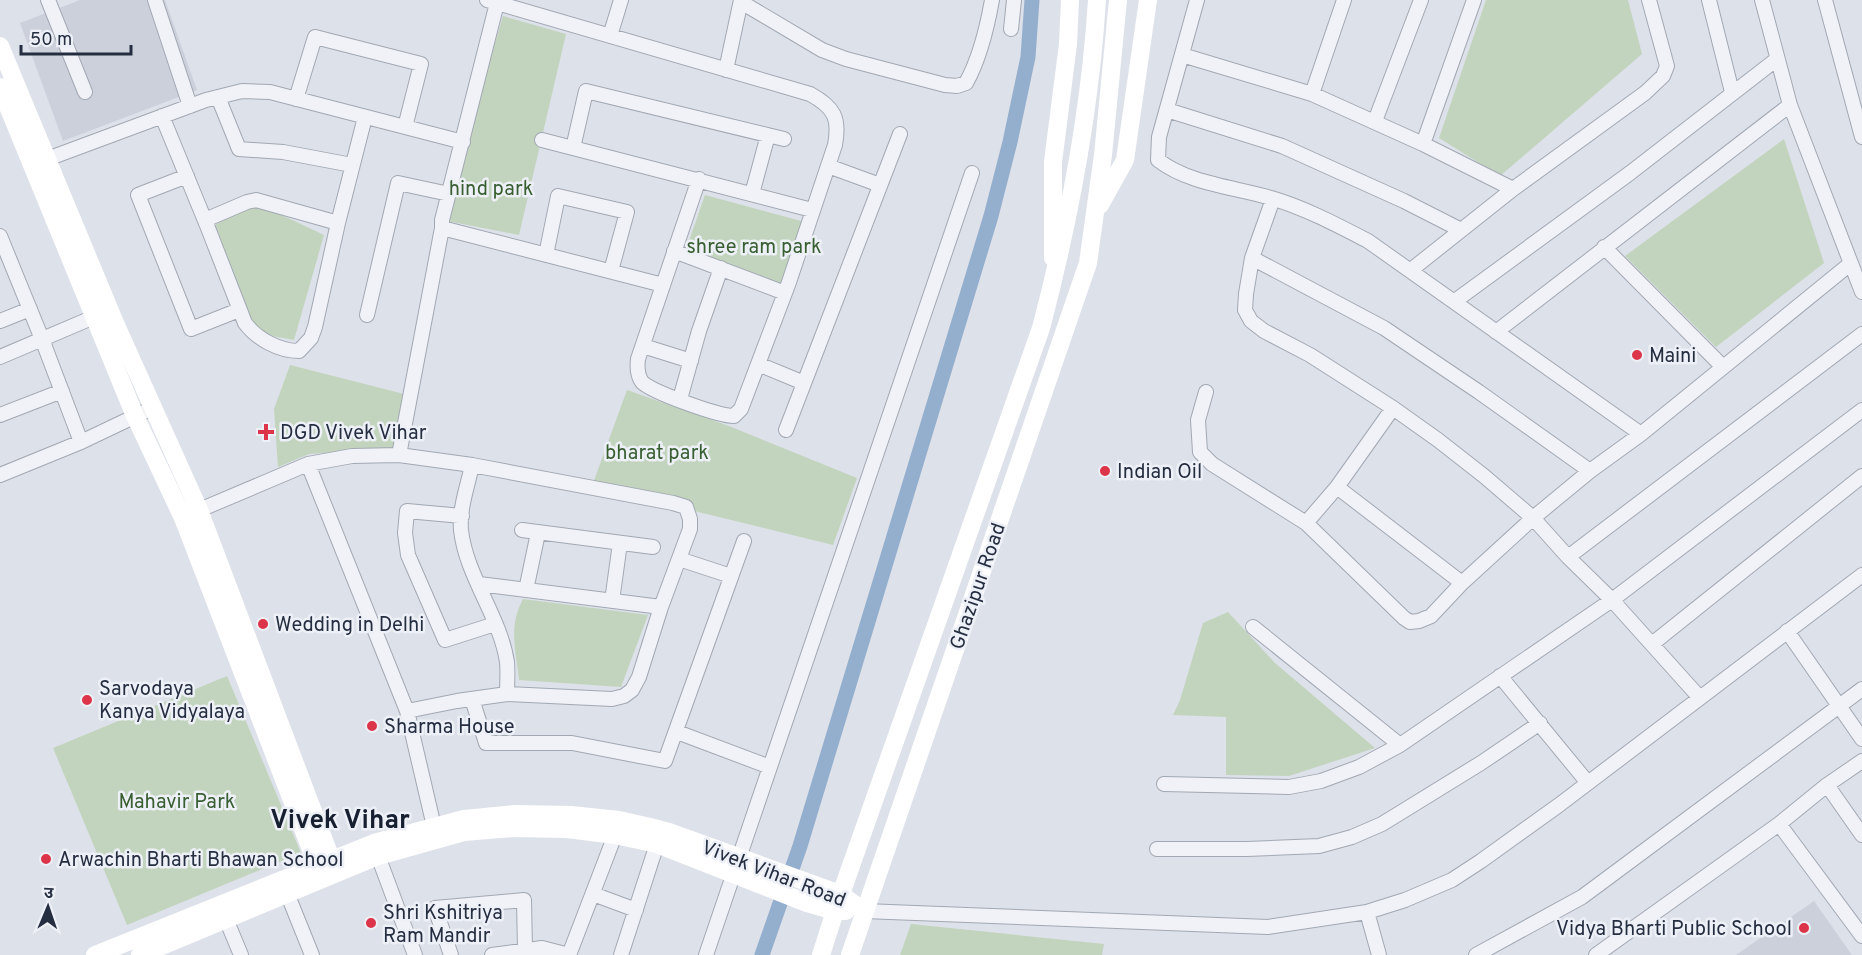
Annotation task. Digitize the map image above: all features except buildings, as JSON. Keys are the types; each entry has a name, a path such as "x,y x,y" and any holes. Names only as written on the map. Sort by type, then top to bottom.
{"street":[{"path":"48,0 86,92"},
{"path":"155,0 190,106"},
{"path":"610,36 621,0"},
{"path":"726,70 741,1 822,50 846,59 957,86 966,83 971,74 986,34 992,0"},
{"path":"1011,29 1014,0"},
{"path":"1054,278 1053,162 1068,44 1070,0"},
{"name":"Ghazipur Road","path":"821,955 837,902 1041,328 1065,236 1082,141 1093,55 1097,0"},
{"name":"Ghazipur Road","path":"850,955 1088,263 1103,155 1118,0"},
{"path":"1095,215 1125,160 1148,0"},
{"path":"1197,0 1159,137 1158,160 1187,176 1273,199 1337,225 1368,241 1641,434"},
{"path":"1312,93 1344,0"},
{"path":"1375,121 1421,0"},
{"path":"1423,144 1474,0"},
{"path":"1411,270 1513,189 1645,93 1663,76 1667,66 1649,0"},
{"path":"1709,0 1732,92"},
{"path":"1762,0 1790,105 1862,292"},
{"path":"1825,0 1862,137"},
{"path":"399,455 442,220 463,142 492,2 810,94 824,102 836,116 837,133 828,166 785,293 741,409 734,416 705,410 649,387 640,379 638,366 699,179"},
{"path":"296,99 315,37 421,64 405,127"},
{"path":"0,46 94,317 135,416 191,514"},
{"path":"1182,55 1312,93 1375,121 1513,189"},
{"path":"1455,301 1630,173 1732,92 1778,59"},
{"path":"39,162 190,106 242,91 270,92 463,142"},
{"path":"573,148 586,91 783,139"},
{"path":"1,92 39,162 154,408 191,514 326,869"},
{"path":"218,97 239,149 283,152 352,165"},
{"path":"1496,332 1790,105"},
{"path":"1167,110 1282,146 1404,201 1461,230"},
{"path":"162,117 245,323 259,338 292,351 299,351 306,346 315,327 365,117"},
{"path":"786,430 900,134"},
{"path":"752,194 768,135"},
{"path":"542,140 812,210"},
{"path":"828,166 880,185"},
{"path":"706,955 972,173"},
{"path":"187,176 138,195 191,329 239,309"},
{"path":"367,315 398,183 449,194"},
{"path":"546,255 558,196 627,212 611,271"},
{"path":"1273,199 1252,258 1245,294 1245,310 1251,321 1263,331 1310,355 1393,408 1438,440 1533,518 1568,557 1612,600 1700,698"},
{"path":"205,220 256,200 338,223"},
{"path":"442,228 663,285"},
{"path":"0,236 81,442"},
{"path":"1604,247 1723,367"},
{"path":"675,251 785,293"},
{"path":"1252,258 1384,328 1590,471"},
{"path":"1206,392 1198,420 1200,452 1212,464 1306,523 1404,618 1410,622 1419,621 1431,615 1462,583 1533,518 1590,471 1641,434 1850,264"},
{"path":"680,399 699,331 722,268"},
{"path":"0,321 30,309"},
{"path":"0,357 94,317"},
{"path":"1568,557 1862,334"},
{"path":"643,346 691,361"},
{"path":"758,364 804,383"},
{"path":"0,416 62,392"},
{"path":"0,475 81,442 154,408"},
{"path":"1306,523 1337,488 1393,408"},
{"path":"1164,784 1289,787 1321,781 1359,767 1400,745 1612,600 1862,410"},
{"path":"191,514 308,464 351,456 399,455 472,465 686,507 690,529 661,607 639,677 632,690 624,696 612,699 507,694 408,711"},
{"path":"308,464 408,711 435,834"},
{"path":"472,465 461,531 507,662 507,694"},
{"path":"1652,644 1862,476"},
{"path":"1337,488 1462,583"},
{"path":"462,516 407,511 405,533 408,555 445,640 495,624"},
{"path":"522,530 653,547"},
{"path":"526,590 538,533"},
{"path":"472,699 486,743 572,743 665,761 744,541"},
{"path":"612,600 620,543"},
{"path":"679,559 731,576"},
{"path":"864,911 1268,927 1367,912 1452,880 1588,783 1862,574"},
{"path":"479,584 661,607"},
{"path":"1253,627 1400,745"},
{"path":"1787,631 1862,739"},
{"path":"1500,676 1588,783"},
{"path":"1476,955 1582,897 1862,688"},
{"path":"1157,849 1319,846 1352,837 1382,824 1481,763 1540,723"},
{"path":"676,732 770,767"},
{"path":"1596,955 1779,824 1827,785 1862,761"},
{"path":"1827,785 1862,835"},
{"name":"Vivek Vihar Road","path":"95,955 326,869 378,856 435,834 464,819 505,815 571,815 619,820 660,829 735,866"},
{"path":"1779,824 1862,936"},
{"name":"Vivek Vihar Road","path":"140,955 287,893 374,843 435,834 513,828 567,829 615,835 657,844 735,866 764,877 807,903 837,902 864,911"},
{"path":"492,955 542,948 569,955 615,835"},
{"path":"621,955 657,844"},
{"path":"378,856 414,955"},
{"name":"Vivek Vihar Road","path":"764,877 816,885 837,902"},
{"path":"287,893 312,955"},
{"path":"592,894 636,910"},
{"path":"451,955 435,908 524,900 525,950"},
{"path":"1367,912 1379,955"},
{"path":"226,919 241,955"}],"shaded area":[{"path":"80,0 165,0 197,90 63,141 20,23"},
{"name":"Vidya Bharti Public School","path":"1814,901 1852,955 1736,955"}],"green space":[{"path":"1486,0 1628,0 1642,54 1500,176 1439,138"},
{"name":"hind park","path":"503,16 566,34 519,235 442,220"},
{"path":"1784,139 1824,263 1716,347 1625,256"},
{"name":"shree ram park","path":"705,195 805,222 777,294 682,261"},
{"path":"256,203 324,235 294,340 252,332 209,228"},
{"path":"290,365 408,395 400,448 309,454 278,467 274,409"},
{"name":"bharat park","path":"627,390 729,426 857,478 833,545 592,486"},
{"path":"523,599 648,615 621,687 519,680 514,629 518,609"},
{"path":"1228,612 1275,663 1375,748 1289,776 1226,775 1226,717 1173,715 1180,700 1203,623"},
{"name":"Mahavir Park","path":"227,676 301,853 127,925 53,748"},
{"path":"911,924 1104,944 1102,955 900,955"}],"waterway":[{"path":"762,955 800,846 991,216 1028,57 1032,0"}],"place":[{"name":"Maini","path":"1637,355"},
{"name":"DGD Vivek Vihar","path":"266,432"},
{"name":"Indian Oil","path":"1105,471"},
{"name":"Wedding in Delhi","path":"263,624"},
{"name":"Sarvodaya Kanya Vidyalaya","path":"87,700"},
{"name":"Sharma House","path":"372,726"},
{"name":"Arwachin Bharti Bhawan School","path":"46,859"},
{"name":"Shri Kshitriya Ram Mandir","path":"371,923"},
{"name":"Vidya Bharti Public School","path":"1804,928"}],"district":[{"name":"Vivek Vihar","path":"340,819"}]}
